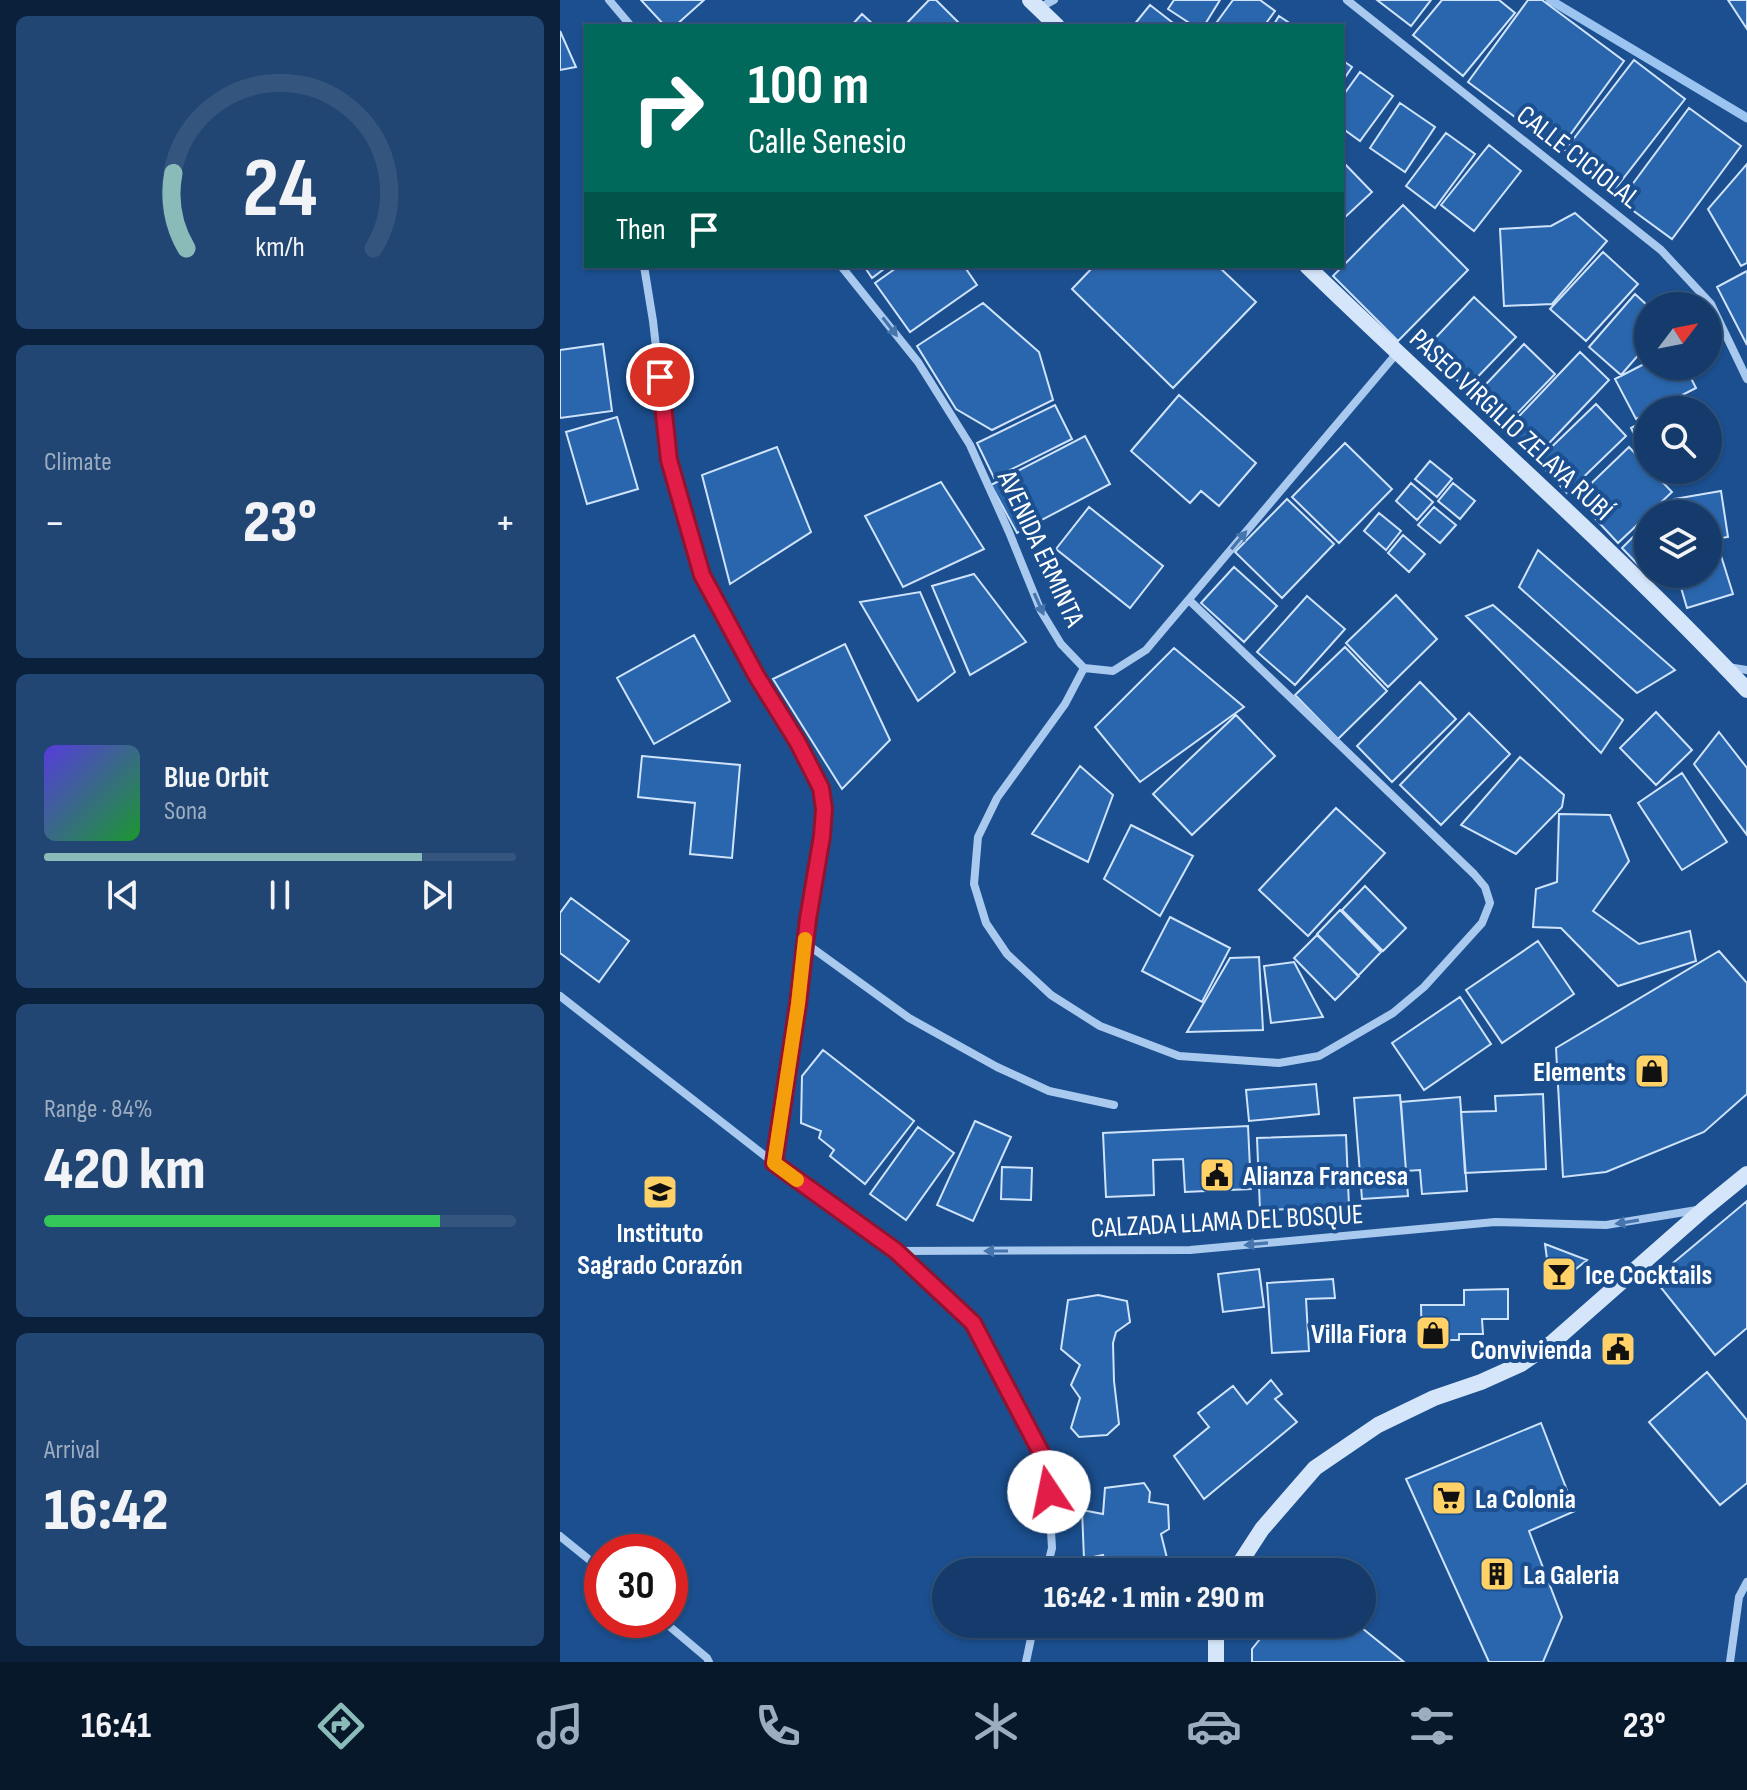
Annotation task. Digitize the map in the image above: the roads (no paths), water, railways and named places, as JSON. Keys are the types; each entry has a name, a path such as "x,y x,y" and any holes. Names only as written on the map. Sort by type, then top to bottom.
{"street":[{"path":"609,0 629,24"},
{"path":"1034,4 1054,0"},
{"name":"CALLE CICIOLAL","path":"1347,0 1661,250 1711,304 1747,379"},
{"path":"1034,4 1055,24"},
{"path":"644,268 669,460 702,575 821,788 824,809 822,836 804,942 774,1163"},
{"name":"AVENIDA ERMINTA","path":"843,268 918,362 970,445 1041,611 1061,644 1084,668 1113,671 1146,650 1397,353"},
{"name":"PASEO VIRGILIO ZELAYA RUBÍ","path":"1309,268 1597,538 1747,690"},
{"path":"1084,668 1065,704 997,798 978,837 974,884 986,923 1007,954 1051,995 1100,1026 1179,1056 1279,1063 1319,1056 1393,1013 1424,987 1482,923 1490,903 1485,887 1189,600"},
{"path":"1725,666 1747,670"},
{"path":"804,942 909,1018 997,1067 1049,1091 1114,1105"},
{"path":"560,996 774,1163 896,1251 973,1323 1047,1464 1052,1548 1050,1558"},
{"path":"1243,1558 1262,1529 1315,1468 1378,1425 1434,1398 1521,1364 1553,1342 1747,1174"},
{"name":"CALZADA LLAMA DEL BOSQUE","path":"896,1251 1190,1250 1495,1222 1606,1225 1704,1209"},
{"path":"560,1536 584,1555"},
{"path":"1730,1662 1739,1597 1747,1582"},
{"path":"683,1638 709,1662"},
{"path":"1026,1662 1031,1638"},
{"path":"1216,1638 1216,1662"}],"waterway":[{"path":"1550,0 1747,118"}],"place":[{"name":"Elements","path":"1652,1071"},
{"name":"Alianza Francesa","path":"1217,1175"},
{"name":"Instituto Sagrado Corazón","path":"660,1192"},
{"name":"Ice Cocktails","path":"1559,1274"},
{"name":"Villa Fiora","path":"1433,1333"},
{"name":"Convivienda","path":"1618,1349"},
{"name":"La Colonia","path":"1449,1498"},
{"name":"La Galeria","path":"1497,1574"}]}
